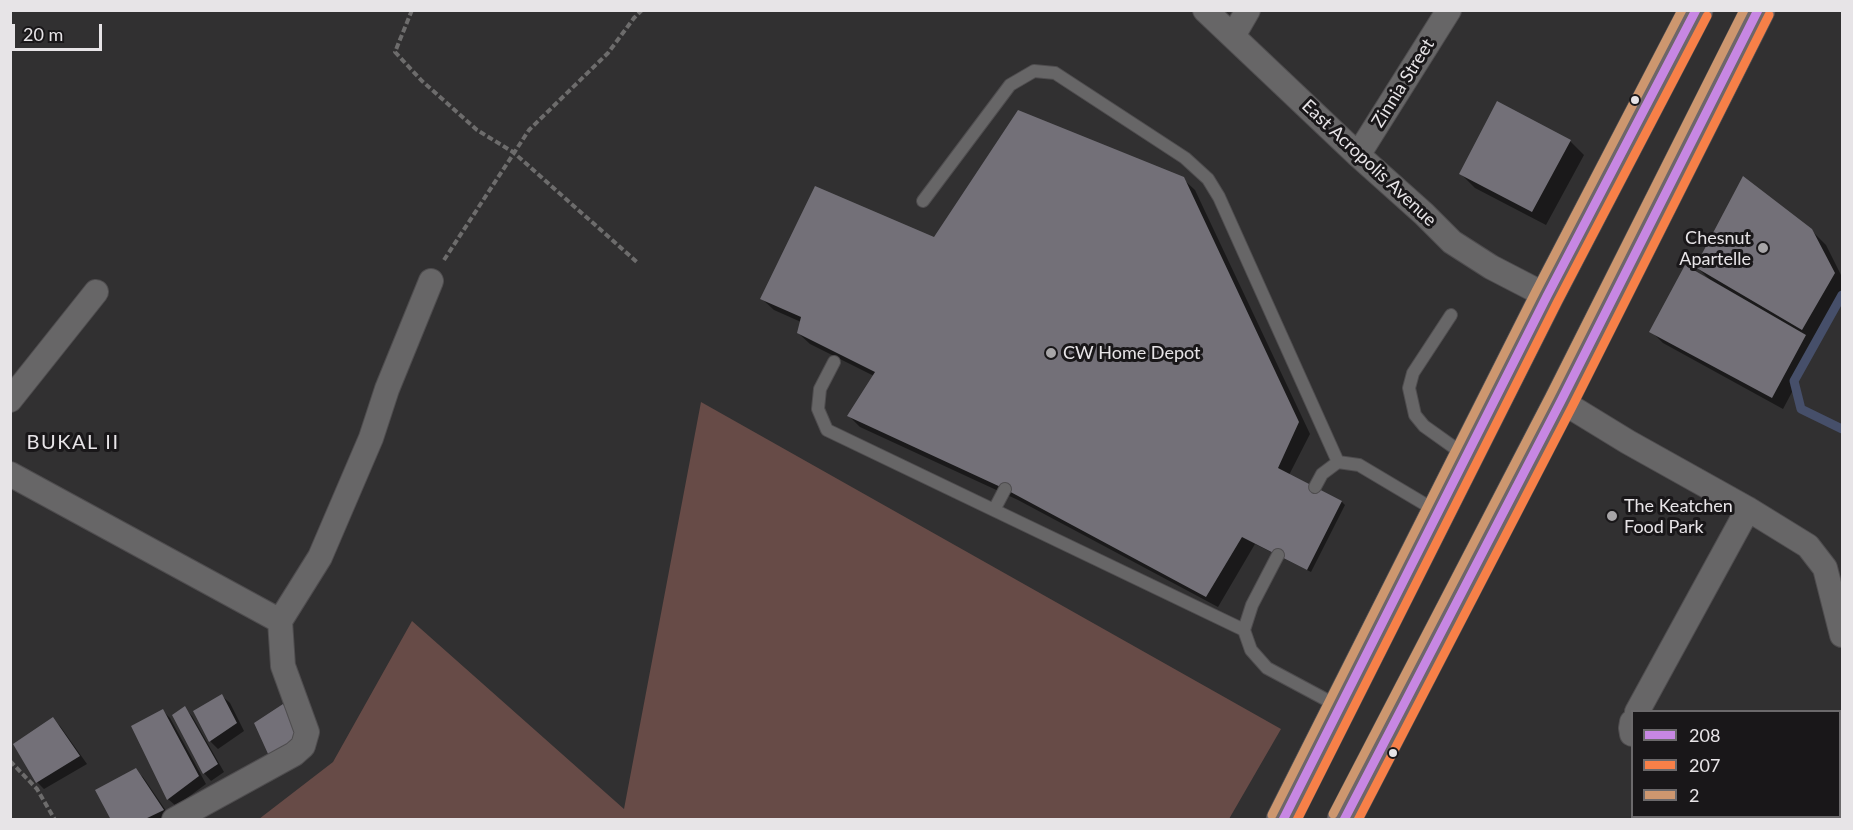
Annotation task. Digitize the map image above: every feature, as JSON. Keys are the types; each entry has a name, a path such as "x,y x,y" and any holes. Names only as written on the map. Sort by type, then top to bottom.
{"main road":[{"path":"1283,819 1547,296 1696,10"},
{"path":"1344,819 1561,401 1758,10"}],"street":[{"name":"East Acropolis Avenue","path":"1205,10 1452,242 1491,267 1547,296"},
{"path":"1233,36 1248,10"},
{"name":"Zinnia Street","path":"1358,155 1449,10"},
{"path":"174,819 303,747 307,732 283,666 280,621 320,557 371,438 387,389 430,281"},
{"path":"10,400 96,292"},
{"path":"1561,401 1628,442 1748,508 1808,546 1825,568 1842,635"},
{"path":"10,474 280,621"},
{"path":"1638,710 1748,508"}],"lane":[{"path":"923,201 1010,85 1034,71 1055,74 1185,158 1208,179 1219,197 1338,462"},
{"path":"1451,315 1413,373 1409,388 1415,415 1424,426 1467,456"},
{"path":"834,362 820,389 818,409 827,430 1244,630"},
{"path":"1315,487 1322,474 1338,462 1359,465 1439,513"},
{"path":"994,510 1005,489"},
{"path":"1278,555 1251,605 1244,630 1251,650 1267,668 1341,707"}],"path":[{"path":"412,10 395,52 422,81 477,130 513,152 639,262"},
{"path":"430,281 529,130 609,53 642,10"},
{"path":"10,761 37,789 55,819"}],"shaded area":[{"path":"701,402 1281,729 1229,819 259,819 333,762 412,621 624,809"}],"building":[{"path":"1497,101 1571,140 1532,212 1459,174"},
{"name":"CW Home Depot","path":"1018,110 1184,177 1299,422 1278,468 1342,501 1307,570 1242,537 1206,597 1005,489 847,416 875,372 797,333 801,317 760,299 815,186 934,237"},
{"name":"Chesnut Apartelle","path":"1743,176 1812,229 1835,273 1802,330 1695,267"},
{"path":"1685,265 1806,335 1772,398 1649,332"},
{"path":"222,694 237,723 209,742 193,711"},
{"path":"283,704 302,736 269,756 254,723"},
{"path":"185,706 218,764 203,774 172,715"},
{"path":"163,709 199,776 167,800 131,726"},
{"path":"53,717 80,756 36,783 13,744"},
{"path":"136,768 164,810 143,820 111,820 95,790"}],"waterway":[{"path":"1842,295 1794,381 1801,409 1842,429"}],"transit line":[{"name":"2","path":"1272,815 1536,291 1682,10"},
{"name":"208","path":"1283,820 1547,296 1696,10"},
{"name":"2","path":"1333,814 1550,396 1744,10"},
{"name":"208","path":"1344,820 1561,401 1758,10"},
{"name":"207","path":"1358,820 1572,407 1769,15"},
{"name":"207","path":"1297,820 1558,301 1707,16"}],"place":[{"name":"Chesnut Apartelle","path":"1763,248"},
{"name":"CW Home Depot","path":"1051,353"},
{"name":"The Keatchen Food Park","path":"1612,516"}],"district":[{"name":"BUKAL II","path":"73,443"}]}
